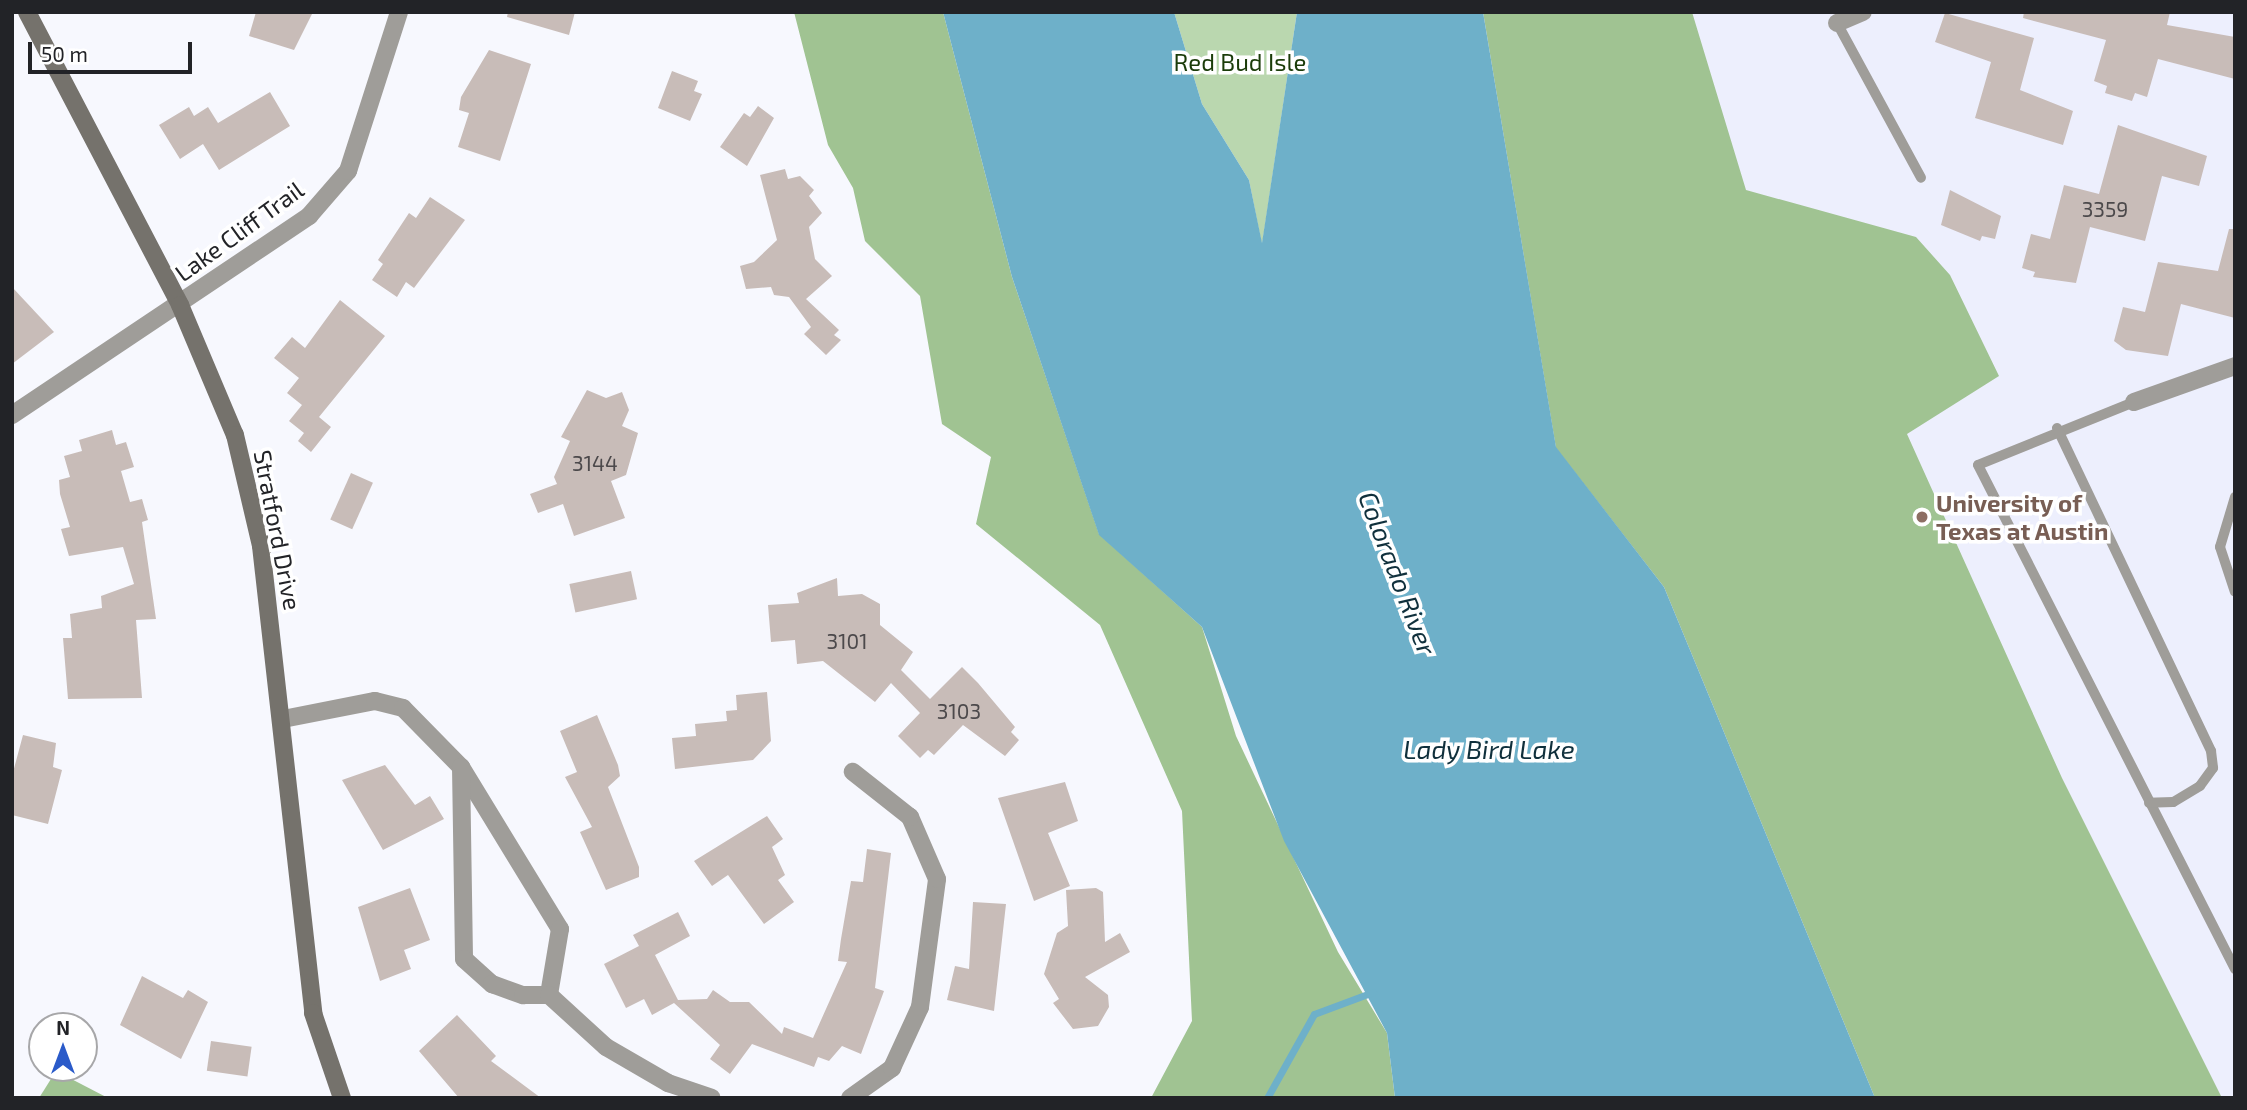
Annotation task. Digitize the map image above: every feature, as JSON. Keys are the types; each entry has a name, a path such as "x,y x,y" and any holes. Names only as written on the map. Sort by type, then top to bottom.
{"street":[{"name":"Stratford Drive","path":"27,12 180,304 238,448 261,545 283,719 307,973 336,1096"},
{"name":"Lake Cliff Trail","path":"12,415 309,216 348,172 399,12"},
{"path":"1837,23 1863,12"},
{"path":"2134,402 2235,366"},
{"path":"283,719 375,701 403,708 461,768 560,929 549,995"},
{"path":"461,768 464,960 492,984 523,995 549,995 606,1047 668,1083 712,1098"},
{"path":"850,1098 892,1068 920,1007 937,879 910,817 853,772"}],"lane":[{"path":"1837,23 1921,178"},
{"path":"2134,402 2057,429 1978,466 2235,969"},
{"path":"2057,429 2211,751 2213,768 2200,786 2174,802 2149,803"},
{"path":"2235,497 2220,547 2235,592"}],"shaded area":[{"name":"University of Texas at Austin","path":"1483,12 2235,12 2235,1098 1875,1098"}],"green space":[{"path":"794,12 943,12 1012,277 1099,534 1202,627 1236,736 1338,952 1387,1033 1395,1098 1151,1098 1192,1021 1182,811 1100,625 976,524 991,457 942,424 920,296 865,241 853,188 828,145"},
{"name":"Red Bud Isle","path":"1174,12 1297,12 1262,245 1249,180 1202,104"},
{"path":"1483,12 1692,12 1746,190 1916,237 1950,275 1999,376 1907,434 2062,778 2222,1098 1875,1098 1664,587 1556,448"},
{"path":"49,1082 77,1082 108,1098 39,1098"}],"water":[{"name":"Lady Bird Lake","path":"943,12 1174,12 1202,104 1249,180 1262,243 1297,12 1483,12 1556,447 1664,587 1875,1098 1395,1098 1387,1033 1284,841 1202,627 1099,535 1012,277"}],"building":[{"path":"256,12 313,12 294,50 249,36"},
{"path":"508,12 575,12 569,35 507,17"},
{"path":"2024,12 2170,12 2167,25 2235,37 2235,79 2158,59 2147,97 2135,93 2132,101 2105,93 2107,86 2094,81 2106,40 2023,18"},
{"path":"1945,13 2034,38 2020,90 2073,111 2063,145 1975,118 1991,62 1935,42"},
{"path":"489,50 531,64 500,161 458,147 469,113 459,110 461,97"},
{"path":"672,71 698,81 694,91 702,94 690,121 658,108"},
{"path":"270,92 290,126 219,170 203,144 180,159 159,125 189,107 194,116 208,107 218,123"},
{"path":"758,106 774,118 747,166 720,147 744,113 750,117"},
{"path":"2118,125 2207,156 2199,186 2162,176 2145,241 2090,227 2076,283 2033,277 2035,272 2022,268 2031,234 2050,239 2064,185 2099,194"},
{"path":"785,169 788,179 800,176 814,190 809,196 822,213 809,227 815,259 832,276 806,299 839,330 834,335 841,340 826,355 804,334 811,327 789,297 774,295 771,287 746,289 740,266 754,262 777,240 760,175"},
{"path":"1950,190 2001,216 1995,239 1982,236 1980,241 1941,225"},
{"path":"430,197 465,220 414,288 406,282 397,297 372,280 383,264 378,260 409,213 416,218"},
{"path":"2229,229 2235,229 2235,318 2181,304 2168,356 2126,350 2114,341 2123,307 2145,312 2158,262 2218,271"},
{"path":"12,287 54,332 12,364"},
{"path":"340,300 385,336 319,417 331,427 311,452 298,441 304,433 289,421 302,405 287,393 299,378 274,358 292,337 305,348"},
{"path":"587,390 606,398 622,392 629,410 622,426 638,433 626,475 611,481 625,518 574,536 563,504 538,513 530,494 557,484 554,477 570,441 561,437"},
{"path":"112,430 116,445 126,442 134,467 121,471 130,502 142,499 148,520 142,522 156,619 136,620 142,698 68,699 63,638 72,638 70,614 102,608 101,596 134,584 123,547 69,556 61,529 70,527 60,494 59,480 70,477 64,456 82,451 79,440"},
{"path":"351,473 373,483 352,529 330,520"},
{"path":"631,571 637,599 575,612 569,584"},
{"path":"837,578 838,596 862,594 880,604 880,625 913,652 901,670 930,699 962,667 978,683 1015,727 1011,732 1019,740 1005,756 963,725 934,755 928,750 920,758 898,736 920,713 891,683 875,702 823,661 797,664 795,640 771,642 768,605 799,603 797,593"},
{"path":"767,692 771,741 753,760 675,769 672,738 696,736 695,724 727,721 726,711 737,710 736,695"},
{"path":"597,715 620,776 608,787 639,867 639,877 606,890 580,832 592,827 565,777 577,772 560,731"},
{"path":"23,735 56,743 53,767 62,770 48,824 12,815 12,776"},
{"path":"385,765 415,805 430,796 444,819 383,850 342,780"},
{"path":"1065,782 1078,821 1048,833 1070,886 1034,901 998,798"},
{"path":"767,816 783,839 772,847 785,875 778,880 794,902 764,924 728,875 712,886 694,861"},
{"path":"867,849 891,853 875,988 884,991 861,1054 842,1046 829,1061 818,1057 814,1067 752,1044 730,1074 710,1059 720,1045 674,1003 652,1015 644,999 626,1008 604,964 639,946 633,935 678,912 690,936 655,955 678,1000 707,999 713,990 730,1002 749,1002 782,1034 784,1027 813,1038 847,962 838,961 851,881 863,882"},
{"path":"410,888 430,940 404,950 411,969 380,981 358,907"},
{"path":"1096,888 1103,892 1105,942 1120,933 1130,952 1085,977 1108,995 1109,1007 1098,1026 1073,1029 1053,1003 1059,999 1044,974 1057,933 1068,926 1066,890"},
{"path":"973,902 1006,904 994,1011 947,1000 955,966 969,969"},
{"path":"142,976 183,998 188,990 208,1002 181,1059 120,1025"},
{"path":"457,1015 496,1056 491,1061 541,1098 459,1098 419,1051"},
{"path":"211,1041 252,1047 247,1076 207,1071"}],"waterway":[{"path":"1267,1098 1314,1014 1373,992"}],"place":[{"name":"University of Texas at Austin","path":"1922,517"}],"water label":[{"name":"Colorado River","path":"1398,573"}]}
